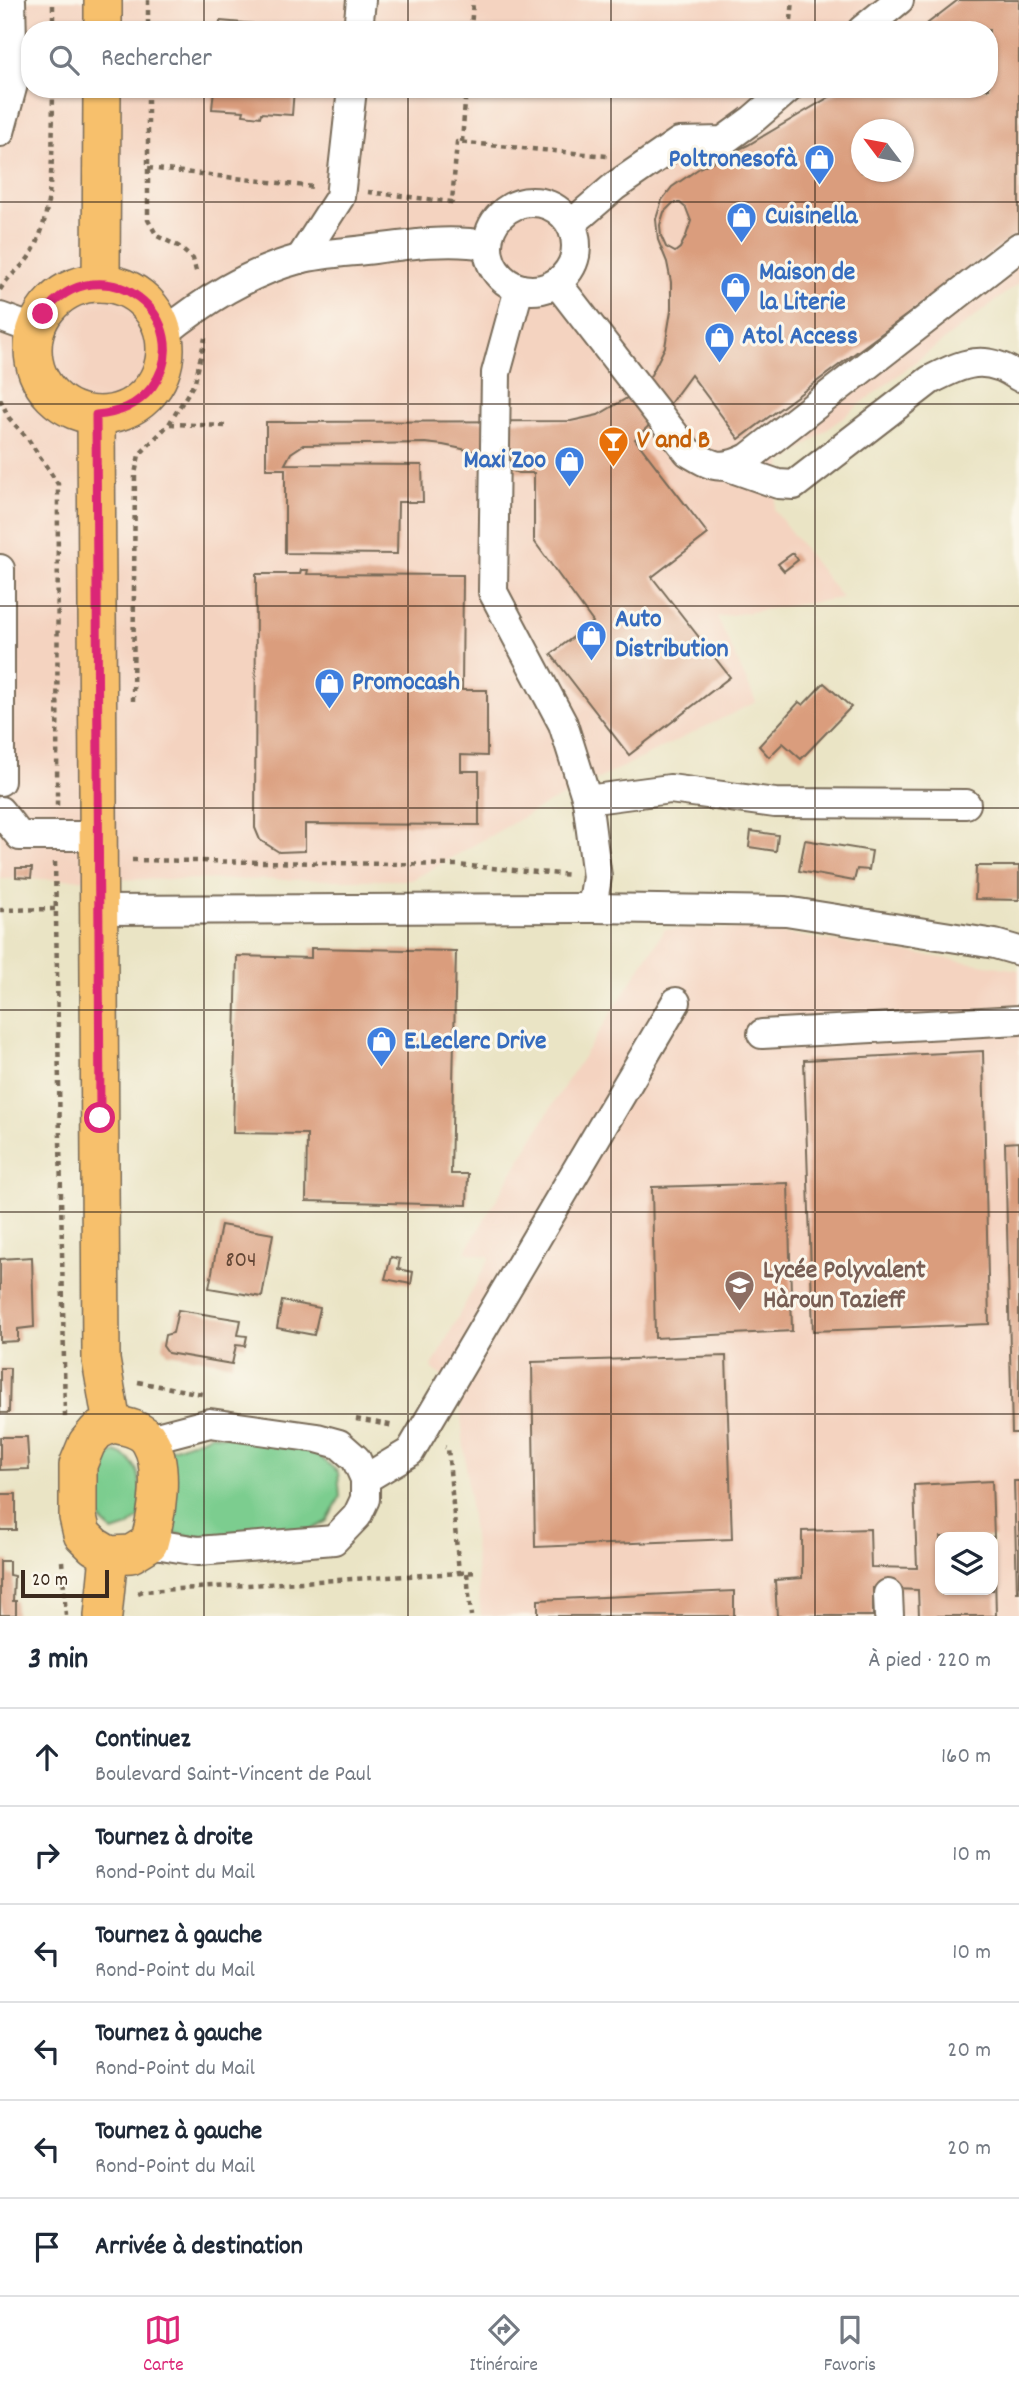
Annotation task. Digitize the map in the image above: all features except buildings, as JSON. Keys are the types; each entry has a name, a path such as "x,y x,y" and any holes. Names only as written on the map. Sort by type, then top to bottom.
{"main road":[{"path":"103,0 103,21"},
{"path":"101,283 102,98"},
{"path":"101,283 134,293 147,304 157,318 163,334 164,351 162,368 144,397 130,407 96,415 79,412 50,394 40,380 34,355 36,330 43,314 54,301 68,291 101,283"},
{"path":"96,415 102,1360 112,1424"},
{"path":"112,1424 132,1427 149,1439 157,1459 157,1515 149,1543 131,1554 109,1555 94,1546 82,1534 78,1517 78,1465 87,1443 97,1431 112,1424"},
{"path":"103,1616 109,1555"}],"street":[{"path":"0,131 13,84 11,0"},
{"path":"359,21 361,0"},
{"path":"873,21 899,0"},
{"path":"300,259 340,197 351,98"},
{"path":"571,224 638,169 679,142 723,141 778,98"},
{"path":"535,201 550,205 562,212 571,224 576,236 574,262 567,274 557,283 532,291 519,289 506,283 489,259 487,245 497,218 508,208 521,202 535,201"},
{"path":"163,334 204,302 243,280 300,259 408,244 466,242 487,245"},
{"path":"729,467 748,458 1019,247"},
{"path":"557,283 688,452 708,465 729,467 778,484 794,485 930,380 954,368 975,361 994,364 1019,377"},
{"path":"519,289 496,373 493,592 563,724 587,800 597,877 592,908"},
{"path":"0,317 36,330"},
{"path":"0,569 0,781"},
{"path":"587,800 670,789 775,803 966,804"},
{"path":"0,811 20,836 99,836"},
{"path":"99,910 592,908 786,911 995,944 1019,951"},
{"path":"365,1479 410,1452 676,1002"},
{"path":"762,1034 1019,1020"},
{"path":"149,1439 210,1423 317,1438 339,1444 356,1459 365,1479 365,1499 358,1516 334,1540 198,1551 149,1543"}],"path":[{"path":"53,0 53,21"},
{"path":"148,0 148,21"},
{"path":"472,21 473,0"},
{"path":"791,21 793,0"},
{"path":"0,291 6,279 31,255 42,230 52,171 52,98"},
{"path":"133,708 135,474 139,455 169,424 195,382 209,321 192,259 178,246 157,236 148,220 148,98"},
{"path":"462,142 465,98"},
{"path":"148,168 452,202 457,142 588,156 628,157 638,169"},
{"path":"0,399 9,418 28,439 58,484 57,812"},
{"path":"169,424 227,426"},
{"path":"132,860 132,873"},
{"path":"55,861 65,1427"},
{"path":"0,910 56,909"},
{"path":"133,1380 212,1396"},
{"path":"349,1418 421,1433 448,1448 458,1573"},
{"path":"61,1549 66,1616"},
{"path":"135,1595 142,1591 477,1572"},
{"path":"467,1573 471,1616"}],"shaded area":[{"path":"0,0 1019,0 1019,283 787,460 782,460 774,510 842,598 717,617 756,702 541,807 412,880 0,879"},
{"name":"Lycée Polyvalent Hàroun Tazieff","path":"665,929 754,929 1019,970 1019,1616 481,1616 458,1387 431,1368 490,1257 465,1252 556,1099"}],"green space":[{"path":"212,1434 312,1450 338,1472 340,1497 327,1521 311,1530 206,1539 168,1532 167,1451"},
{"path":"116,1452 126,1457 137,1470 141,1516 128,1527 113,1532 96,1511 97,1468 105,1456"}],"place":[{"name":"Poltronesofà","path":"820,187"},
{"name":"Cuisinella","path":"742,244"},
{"name":"Maison de la Literie","path":"736,315"},
{"name":"Atol Access","path":"719,364"},
{"name":"V and B","path":"614,468"},
{"name":"Maxi Zoo","path":"569,488"},
{"name":"Auto Distribution","path":"592,662"},
{"name":"Promocash","path":"329,710"},
{"name":"E.Leclerc Drive","path":"381,1069"},
{"name":"Lycée Polyvalent Hàroun Tazieff","path":"740,1313"}],"route":[{"path":"43,314 54,301 68,291 101,283 134,293 147,304 157,318 163,334 162,368 144,397 130,407 96,415 100,1118"}]}
